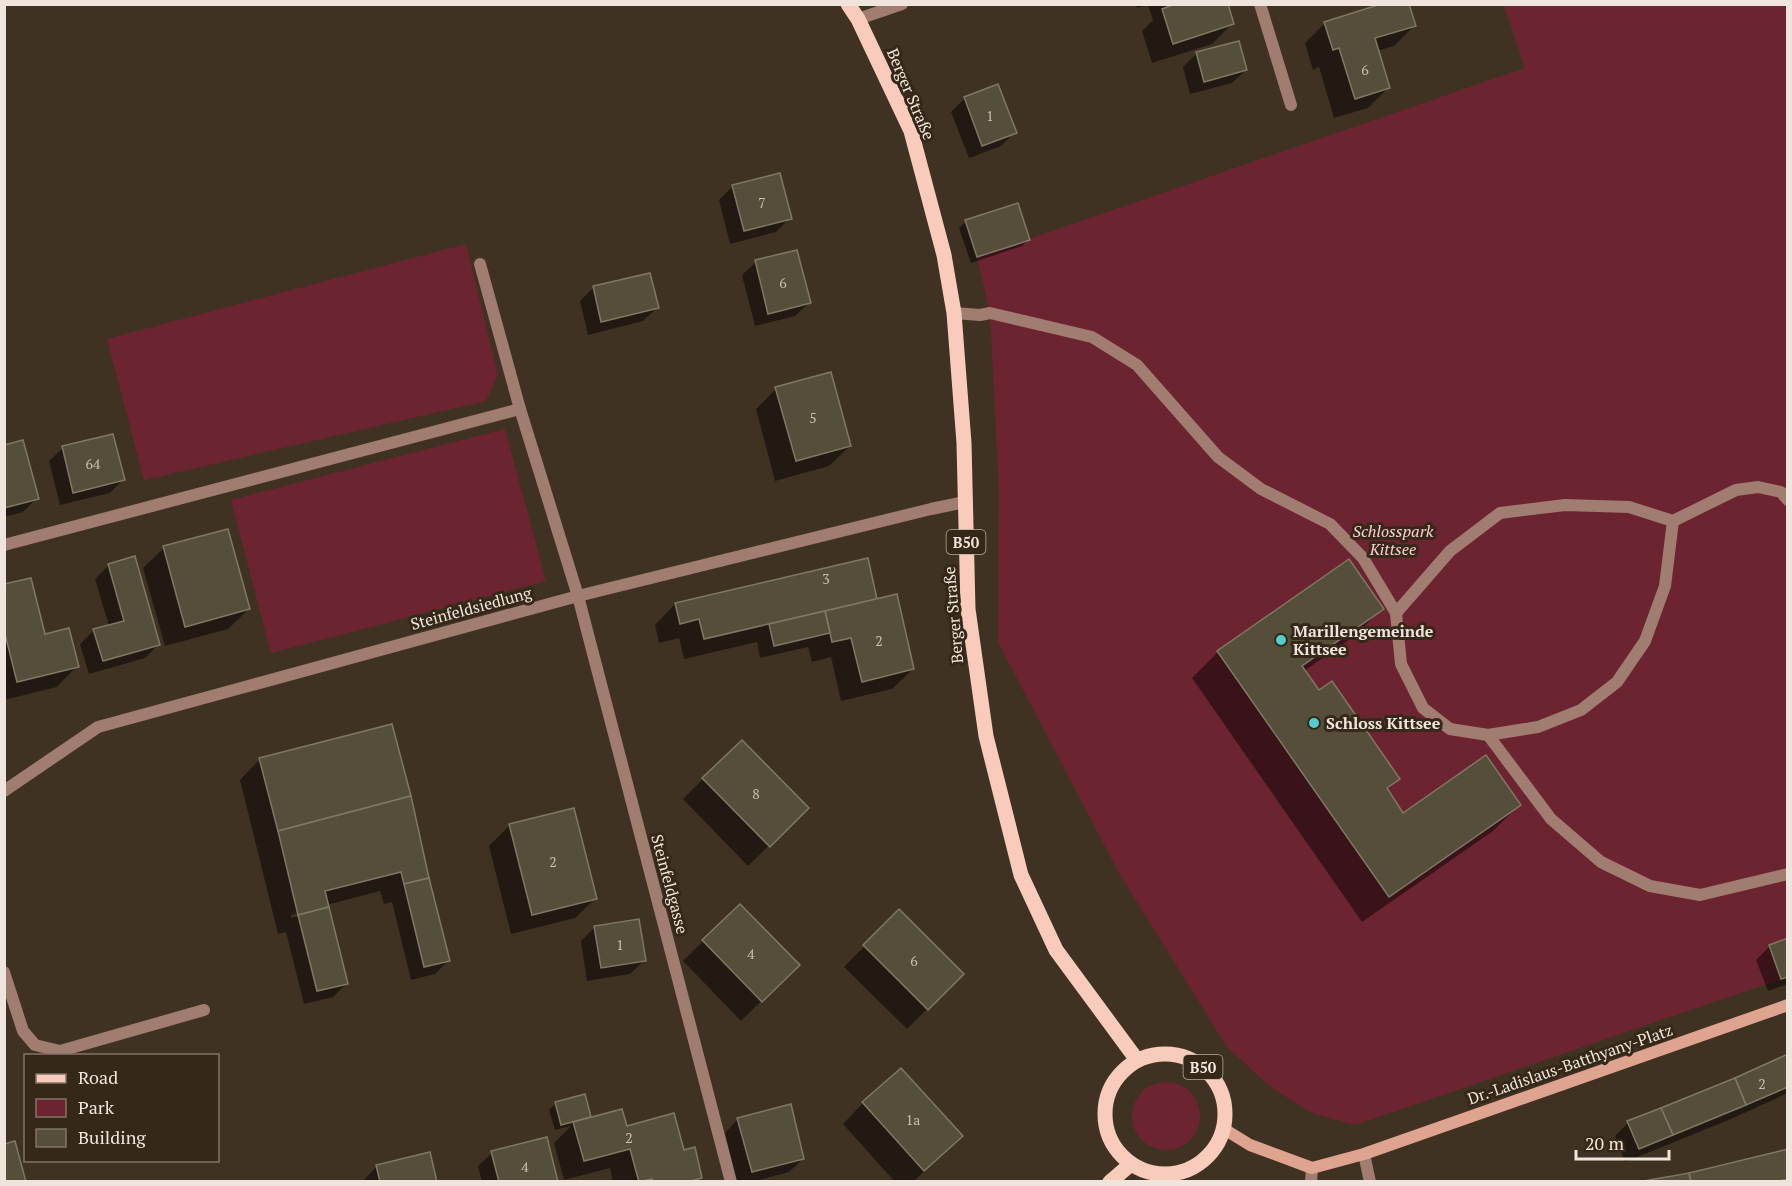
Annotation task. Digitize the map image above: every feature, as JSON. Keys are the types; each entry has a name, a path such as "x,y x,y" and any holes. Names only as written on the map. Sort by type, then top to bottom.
{"main road":[{"name":"Berger Straße","path":"848,4 858,19 911,131 944,255 954,313 964,443 968,609 986,736 1021,875 1056,950 1137,1060"},
{"name":"B50","path":"1131,1164 1116,1149 1106,1125 1105,1104 1112,1084 1125,1068 1150,1055 1168,1053 1188,1058 1206,1069 1220,1088 1226,1108 1224,1129"},
{"path":"1110,1182 1131,1164 1150,1173 1177,1174 1197,1166 1219,1143 1224,1129"}],"street":[{"path":"858,19 902,4"},
{"path":"1260,4 1291,105"},
{"name":"Steinfeldgasse","path":"480,264 520,409 578,596 731,1182"},
{"path":"954,313 980,315 990,313 1092,337 1137,365 1218,457 1260,489 1330,524 1363,558 1396,613 1401,664 1423,708 1450,729 1488,735 1538,727 1581,710 1617,682 1645,641 1665,586 1673,521"},
{"path":"4,545 520,409"},
{"path":"1396,613 1450,551 1500,513 1565,505 1629,507 1673,521 1736,490 1758,487 1781,492 1788,500"},
{"name":"Steinfeldsiedlung","path":"4,791 98,727 578,596 965,502"},
{"path":"1488,735 1551,819 1601,862 1650,886 1700,895 1788,874"},
{"path":"4,972 22,1031 35,1045 60,1051 204,1010"},
{"name":"Dr.-Ladislaus-Batthyany-Platz","path":"1312,1168 1364,1154 1788,1005"},
{"path":"1224,1129 1250,1145 1312,1168 1311,1182"},
{"path":"1364,1154 1370,1182"}],"green space":[{"name":"Schlosspark Kittsee","path":"1504,5 1787,5 1787,977 1355,1125 1312,1113 1272,1088 1227,1047 1119,873 998,642 999,491 990,313 977,257 1525,68"},
{"path":"466,244 498,375 486,401 144,480 107,339"},
{"path":"505,429 546,581 271,653 231,500"},
{"path":"1173,1082 1185,1088 1194,1097 1200,1109 1198,1129 1190,1140 1173,1150 1159,1150 1142,1140 1134,1129 1132,1109 1142,1092 1153,1084"}],"building":[{"path":"1175,4 1228,4 1234,24 1173,44 1162,9"},
{"path":"1381,4 1409,4 1416,26 1375,38 1390,88 1355,99 1339,48 1333,50 1324,22"},
{"path":"1239,41 1247,70 1204,82 1196,52"},
{"path":"998,84 1017,133 982,146 964,97"},
{"path":"780,173 792,219 744,231 732,185"},
{"path":"1018,203 1030,240 977,257 965,220"},
{"path":"797,250 811,303 768,314 755,260"},
{"path":"650,273 659,308 601,322 593,286"},
{"path":"831,372 851,446 796,461 775,387"},
{"path":"113,434 125,480 73,493 62,446"},
{"path":"23,440 39,499 4,508 4,445"},
{"path":"228,529 250,609 185,627 163,546"},
{"path":"135,556 160,645 103,661 93,629 124,621 108,564"},
{"path":"868,558 877,599 704,639 699,619 680,624 675,603"},
{"name":"Schloss Kittsee","path":"1349,559 1384,609 1302,666 1319,690 1332,681 1400,779 1387,788 1403,813 1486,755 1521,805 1389,897 1217,651"},
{"path":"31,578 45,634 69,628 79,667 17,682 4,630 4,584"},
{"path":"897,594 914,669 862,682 851,638 832,642 825,611"},
{"path":"825,611 830,633 774,646 769,624"},
{"path":"392,724 411,796 278,831 259,758"},
{"path":"742,740 809,808 770,847 702,778"},
{"path":"411,796 429,878 404,884 401,872 325,891 329,907 298,915 278,831"},
{"path":"574,808 597,899 532,915 509,824"},
{"path":"429,878 450,961 424,967 404,884"},
{"path":"740,904 800,965 762,1002 702,940"},
{"path":"329,907 348,984 317,991 298,915"},
{"path":"899,909 964,974 928,1010 863,945"},
{"path":"639,919 646,961 601,968 594,926"},
{"path":"1788,938 1788,977 1781,979 1769,945"},
{"path":"1788,1054 1788,1087 1746,1105 1735,1078"},
{"path":"901,1068 963,1136 924,1171 862,1102"},
{"path":"1735,1078 1746,1105 1673,1135 1661,1108"},
{"path":"585,1094 591,1117 561,1125 555,1102"},
{"path":"791,1104 804,1159 752,1172 737,1118"},
{"path":"1661,1108 1673,1135 1639,1149 1627,1121"},
{"path":"622,1109 627,1126 674,1113 684,1150 695,1147 702,1178 688,1182 653,1182 652,1179 639,1182 630,1149 584,1161 573,1122"},
{"path":"547,1137 558,1182 499,1182 491,1151"},
{"path":"15,1141 26,1182 4,1182 4,1144"},
{"path":"1788,1149 1788,1179 1775,1182 1691,1182 1689,1173"},
{"path":"430,1152 437,1182 380,1182 376,1165"},
{"path":"1689,1173 1691,1182 1638,1182"}],"place":[{"name":"Marillengemeinde Kittsee","path":"1281,640"},
{"name":"Schloss Kittsee","path":"1314,723"}]}
